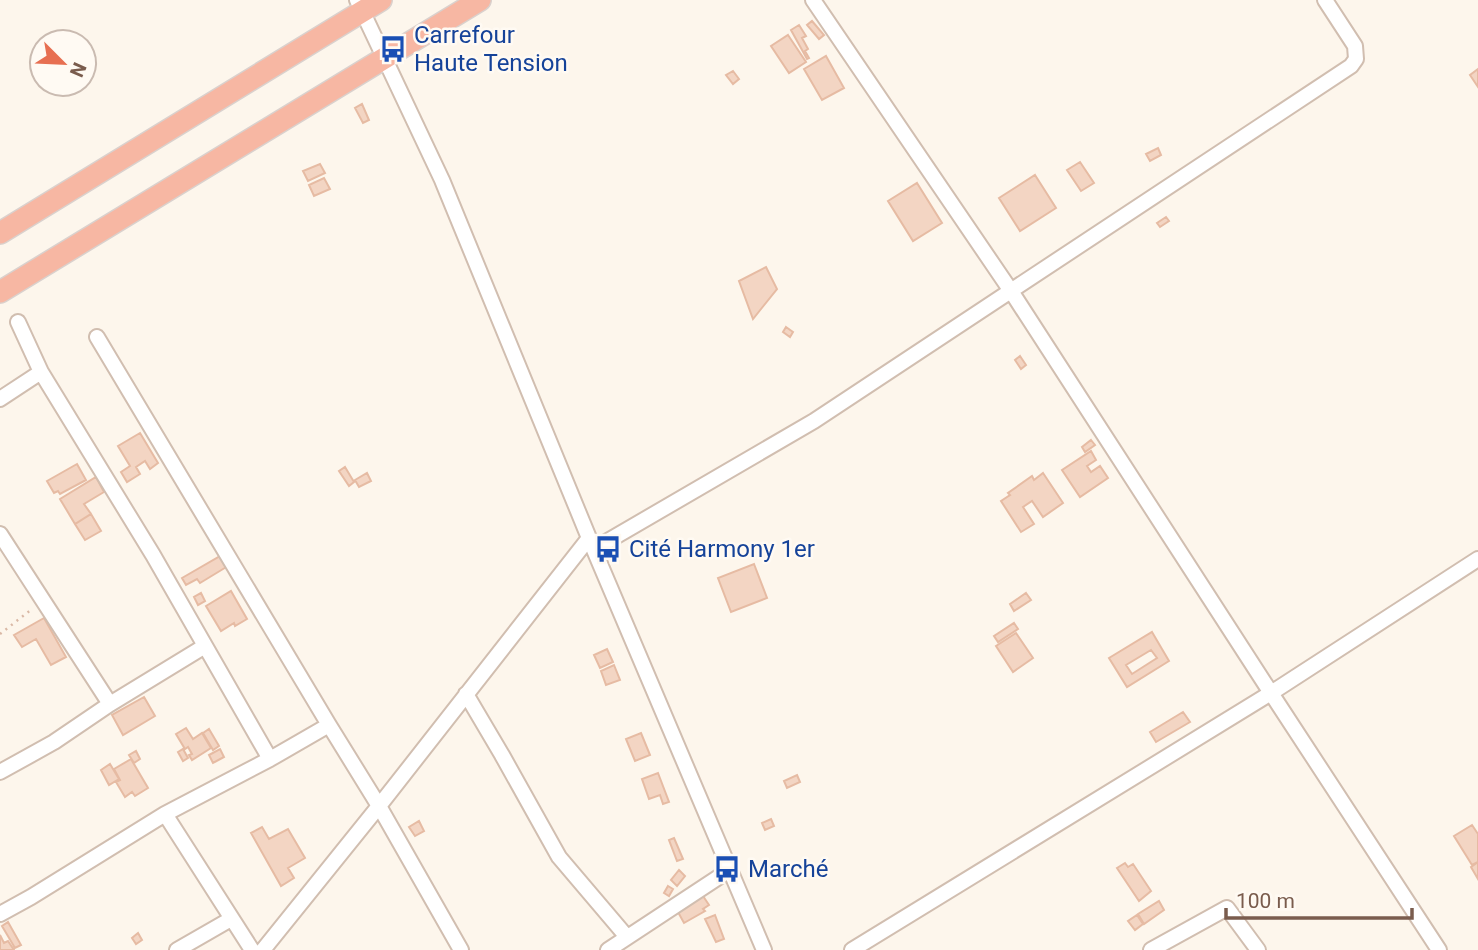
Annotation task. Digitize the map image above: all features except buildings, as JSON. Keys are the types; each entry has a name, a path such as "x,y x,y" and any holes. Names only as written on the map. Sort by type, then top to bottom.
{"highway":[{"path":"0,292 480,0"},
{"path":"0,233 367,4"}],"street":[{"path":"813,0 1011,291 1439,950"},
{"path":"165,814 231,919 262,949 466,694 592,543 814,421 1351,66 1356,59 1355,46 1325,0"},
{"path":"367,4 384,58 442,180 764,950"},
{"path":"18,322 41,372 153,555 270,759"},
{"path":"97,337 379,806 461,950"},
{"path":"0,399 41,372"},
{"path":"0,534 110,704"},
{"path":"852,950 1271,693 1478,559"},
{"path":"0,772 54,742 205,646"},
{"path":"466,694 559,857 627,937"},
{"path":"0,914 165,814 329,725"},
{"path":"608,950 731,869"},
{"path":"1151,950 1227,908 1258,950"},
{"path":"177,950 231,919"}],"path":[{"path":"0,634 43,600"}],"place":[{"name":"Carrefour Haute Tension","path":"393,49"},
{"name":"Cité Harmony 1er","path":"608,549"},
{"name":"Marché","path":"727,869"}]}
